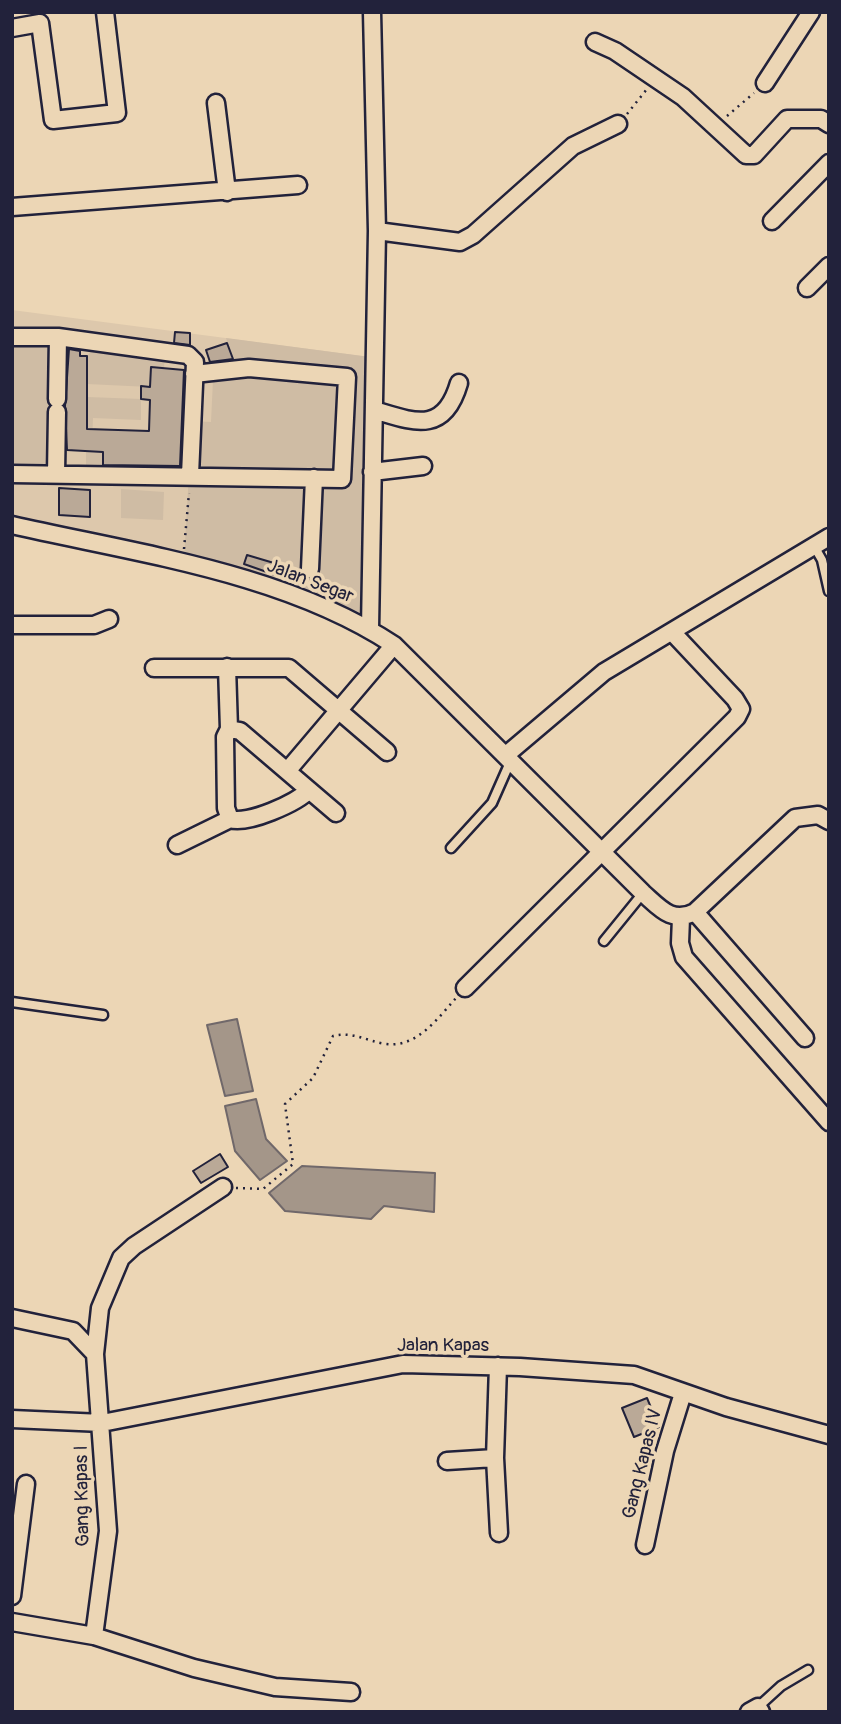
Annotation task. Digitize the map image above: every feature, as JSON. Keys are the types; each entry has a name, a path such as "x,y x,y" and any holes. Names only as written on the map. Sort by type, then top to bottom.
{"street":[{"path":"12,28 40,23 53,120 117,113 105,12"},
{"path":"369,628 377,231 372,12"},
{"path":"765,83 811,12"},
{"path":"595,42 615,51 683,97 746,155 754,155 787,120 821,119 829,124"},
{"path":"216,103 227,192"},
{"path":"377,231 460,242 473,235 573,146 618,124"},
{"path":"772,221 829,163"},
{"path":"12,207 299,185"},
{"path":"807,288 829,265"},
{"path":"12,337 58,337 188,355 195,362 190,475"},
{"path":"56,474 58,337"},
{"path":"12,474 342,479 347,377 249,368 194,374"},
{"path":"374,410 423,423 437,418 450,405 459,383"},
{"path":"372,472 423,466"},
{"path":"310,569 314,478"},
{"name":"Jalan Segar","path":"12,525 281,589 369,628 394,645 643,893 667,914 688,915 805,1038"},
{"path":"509,757 604,672 822,555 829,537"},
{"path":"12,625 94,625 109,619"},
{"path":"465,988 737,718 741,709 673,633"},
{"path":"288,769 394,645"},
{"path":"227,667 229,729 225,749 226,808 230,819"},
{"path":"154,668 289,668 387,752"},
{"path":"229,729 240,731 288,769 336,813"},
{"path":"177,845 230,819 240,821 295,803 309,790"},
{"path":"829,821 818,815 795,818 688,915 680,943 684,957 829,1122"},
{"name":"Gang Kapas I","path":"94,1636 108,1531 95,1354 100,1308 121,1258 134,1245 223,1187"},
{"path":"12,1318 73,1331 95,1354"},
{"name":"Jalan Kapas","path":"12,1419 102,1423 403,1364 498,1366 634,1375 683,1393 829,1434"},
{"path":"498,1366 495,1458 499,1533"},
{"name":"Gang Kapas IV","path":"645,1545 665,1451 683,1393"},
{"path":"447,1461 495,1458"},
{"path":"12,1597 26,1484"},
{"path":"12,1622 94,1636 194,1668 275,1687 351,1692"}],"lane":[{"path":"822,555 829,591"},
{"path":"451,848 492,803 509,757"},
{"path":"604,941 643,893"},
{"path":"12,1002 103,1015"},
{"path":"756,1710 780,1686 808,1670"}],"path":[{"path":"618,124 656,78"},
{"path":"713,127 765,83"},
{"path":"184,560 190,475"},
{"path":"223,1187 263,1189 293,1164 285,1104 313,1078 333,1037 348,1033 388,1045 422,1035 465,988"}],"shaded area":[{"path":"12,310 370,357 283,585 12,520"},
{"path":"12,337 58,337 51,411 56,474 12,474"},
{"path":"226,338 370,357 366,622 184,560 192,421 211,422 213,380 194,379 236,369"},
{"path":"97,345 165,354 164,368 151,367 150,387 87,384 87,356"},
{"path":"87,397 141,399 141,420 93,418 92,444 87,444"},
{"path":"86,451 103,452 103,469 86,469"},
{"path":"121,489 164,492 163,520 121,518"},
{"path":"237,1019 253,1091 225,1096 207,1025"},
{"path":"256,1099 266,1139 287,1161 260,1180 235,1151 225,1106"},
{"path":"302,1166 435,1173 434,1212 384,1206 371,1219 285,1211 269,1193"}],"building":[{"path":"175,332 190,333 190,345 174,343"},
{"path":"227,343 233,359 210,362 206,350"},
{"path":"69,349 80,351 80,356 87,356 87,429 149,431 150,400 141,399 141,386 150,387 151,367 184,370 180,466 103,465 103,452 67,450 65,406"},
{"path":"59,488 90,490 90,517 59,515"},
{"path":"247,555 284,566 281,577 244,564"},
{"path":"220,1154 228,1167 201,1183 193,1171"},
{"path":"647,1398 659,1427 634,1437 622,1408"}]}
